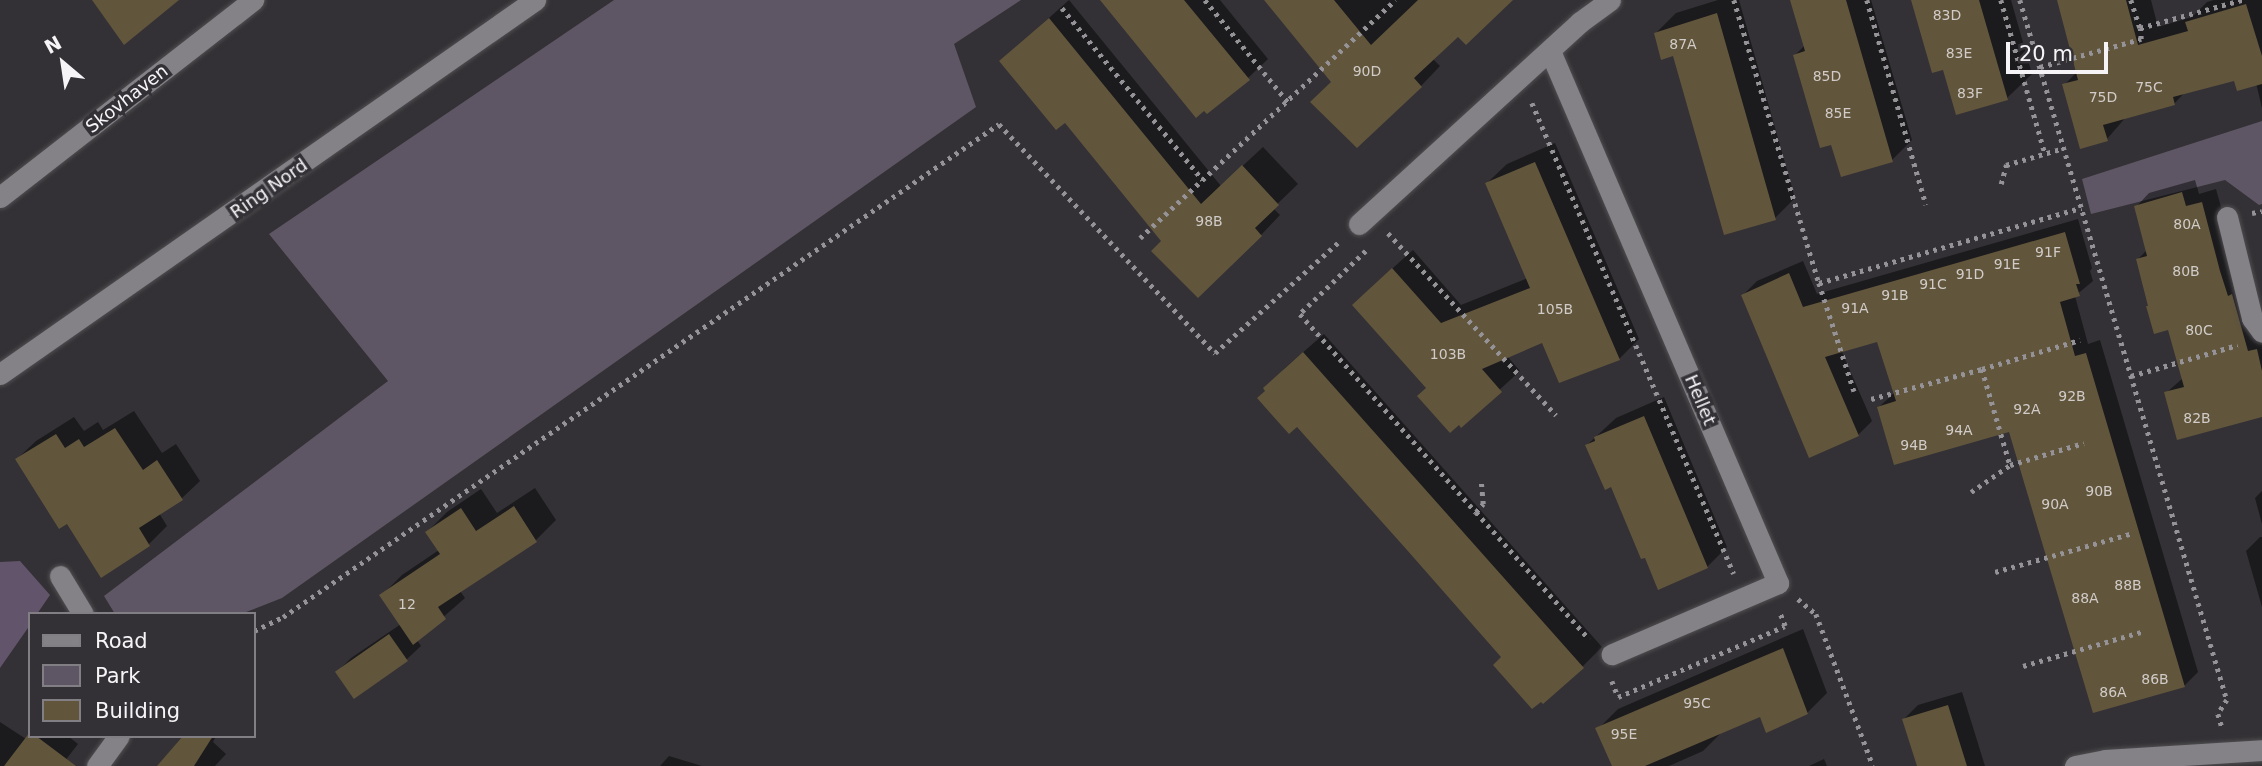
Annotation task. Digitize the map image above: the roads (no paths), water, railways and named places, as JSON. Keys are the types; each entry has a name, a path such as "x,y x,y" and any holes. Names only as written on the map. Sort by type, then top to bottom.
{"street":[{"name":"Skovhaven","path":"0,197 253,0"},
{"name":"Ring Nord","path":"0,374 535,0"},
{"path":"1359,224 1610,0"},
{"name":"Hellet","path":"1550,51 1774,585 1612,654"},
{"path":"2227,217 2255,337"},
{"path":"60,576 82,612"},
{"path":"97,766 118,738"},
{"path":"2076,766 2105,760 2262,750"}]}
